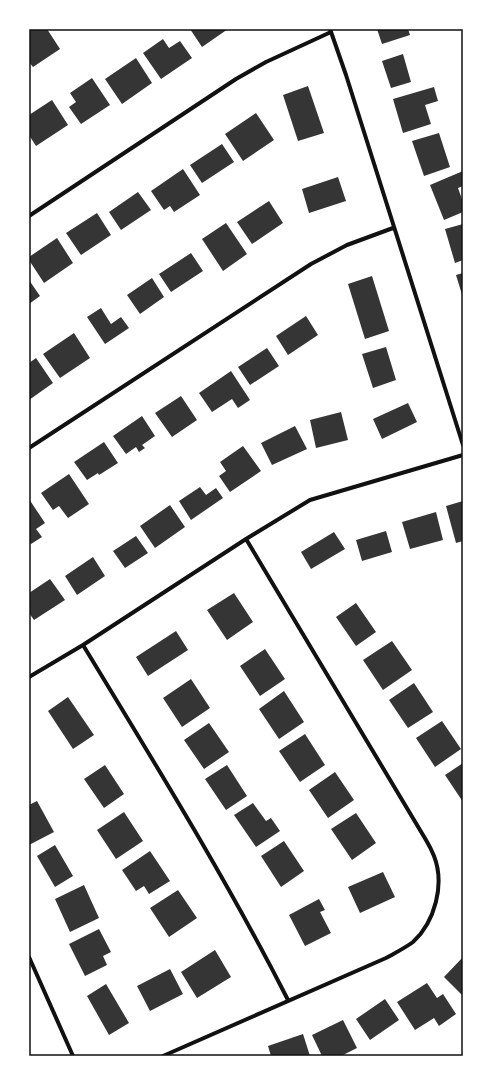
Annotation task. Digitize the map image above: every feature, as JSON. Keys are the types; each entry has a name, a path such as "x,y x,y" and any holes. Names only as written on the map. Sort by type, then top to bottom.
{"street":[{"path":"29,216 236,79 266,62 330,30 346,75 393,228 463,445"},
{"path":"29,448 311,264 347,245 393,228"},
{"path":"29,677 83,645 246,539 310,500 463,455"},
{"path":"163,1056 386,958 413,942 427,924 434,910 438,893 438,874 434,856 426,840 246,539"},
{"path":"83,645 198,836 259,942 288,1000"},
{"path":"29,957 73,1056"}],"building":[{"path":"29,29 47,29 60,49 33,67 29,62"},
{"path":"190,29 228,29 202,47"},
{"path":"377,29 408,29 410,35 382,44"},
{"path":"163,39 169,48 180,41 192,58 161,79 143,53"},
{"path":"403,54 411,82 391,88 382,61"},
{"path":"136,58 152,83 122,104 105,79"},
{"path":"92,78 110,105 81,124 69,107 76,102 70,93"},
{"path":"308,86 324,133 298,141 283,95"},
{"path":"434,87 438,101 425,105 431,124 403,133 393,99"},
{"path":"52,100 68,125 36,146 29,135 29,115"},
{"path":"256,113 274,140 243,161 225,134"},
{"path":"439,133 450,167 424,176 412,141"},
{"path":"222,144 234,162 202,183 190,165"},
{"path":"183,169 200,195 174,212 170,206 164,210 151,191"},
{"path":"463,171 463,186 458,188 463,202 463,212 444,220 430,185"},
{"path":"338,177 346,201 309,213 302,189"},
{"path":"138,192 151,210 121,230 109,212"},
{"path":"269,201 283,223 252,244 237,222"},
{"path":"97,213 111,235 81,255 66,233"},
{"path":"226,223 247,254 223,271 202,239"},
{"path":"463,224 463,260 455,263 445,229"},
{"path":"57,238 73,263 44,283 29,260 29,257"},
{"path":"191,253 203,271 171,292 159,274"},
{"path":"463,273 463,298 456,275"},
{"path":"372,276 389,331 365,339 348,284"},
{"path":"152,278 164,297 140,314 127,295"},
{"path":"29,280 40,296 29,304"},
{"path":"101,308 111,324 121,317 129,328 105,344 87,317"},
{"path":"306,316 318,335 288,355 276,336"},
{"path":"74,333 90,358 60,378 43,354"},
{"path":"386,347 396,380 373,388 362,354"},
{"path":"267,348 279,366 250,385 238,367"},
{"path":"36,358 53,383 29,400 29,363"},
{"path":"231,371 250,400 238,408 232,399 212,412 199,393"},
{"path":"181,396 197,420 172,437 155,413"},
{"path":"408,403 417,422 382,439 373,419"},
{"path":"341,412 348,440 316,448 310,420"},
{"path":"142,416 155,436 142,445 145,448 139,452 136,447 126,454 113,436"},
{"path":"295,426 307,449 272,465 261,443"},
{"path":"104,442 118,463 99,475 98,473 87,480 74,462"},
{"path":"243,446 261,471 230,492 219,476 226,471 220,462"},
{"path":"69,474 89,504 68,518 59,506 53,510 41,493"},
{"path":"200,487 206,495 216,488 223,498 191,520 179,501"},
{"path":"29,499 45,523 36,529 42,537 31,544 29,541"},
{"path":"463,501 463,541 456,543 446,506"},
{"path":"170,505 185,527 155,548 140,526"},
{"path":"436,512 443,540 410,549 402,522"},
{"path":"386,531 392,552 362,561 356,540"},
{"path":"334,532 345,549 311,569 301,552"},
{"path":"136,536 148,553 125,568 113,551"},
{"path":"93,557 105,576 77,595 65,576"},
{"path":"50,579 65,600 34,620 29,613 29,593"},
{"path":"234,593 253,622 227,640 207,610"},
{"path":"356,603 376,632 356,646 336,617"},
{"path":"176,631 188,650 148,676 136,657"},
{"path":"392,641 412,670 383,690 363,660"},
{"path":"265,649 285,679 260,696 240,666"},
{"path":"191,679 210,708 182,727 163,698"},
{"path":"414,683 433,712 408,728 389,700"},
{"path":"284,691 304,722 279,739 259,709"},
{"path":"68,697 94,735 73,749 48,711"},
{"path":"442,721 461,749 435,767 416,738"},
{"path":"209,723 229,752 204,769 184,740"},
{"path":"305,734 325,765 300,782 279,751"},
{"path":"463,763 463,802 445,775"},
{"path":"105,765 124,794 104,808 84,779"},
{"path":"227,765 247,796 226,810 205,779"},
{"path":"335,772 354,800 328,818 309,790"},
{"path":"37,801 54,832 29,845 29,805"},
{"path":"253,803 266,821 271,818 280,831 256,847 234,815"},
{"path":"124,812 143,841 116,859 97,830"},
{"path":"356,813 376,843 352,860 331,829"},
{"path":"284,841 304,871 281,887 261,856"},
{"path":"55,845 73,876 55,887 37,856"},
{"path":"150,851 170,881 149,894 144,886 136,891 122,870"},
{"path":"383,872 395,897 360,913 348,887"},
{"path":"84,885 99,918 70,932 55,899"},
{"path":"178,890 197,918 169,937 150,908"},
{"path":"319,899 325,910 320,912 331,933 305,946 289,915"},
{"path":"99,929 111,952 103,956 107,965 85,976 69,944"},
{"path":"215,950 231,977 197,998 181,972"},
{"path":"463,957 463,993 462,995 444,977"},
{"path":"170,969 183,994 150,1011 137,986"},
{"path":"427,983 437,998 443,994 456,1014 439,1026 434,1018 415,1030 397,1002"},
{"path":"106,984 129,1023 109,1035 87,996"},
{"path":"385,999 399,1020 370,1040 356,1019"},
{"path":"343,1020 357,1048 341,1056 322,1056 312,1035"},
{"path":"303,1034 310,1056 271,1056 268,1046"}]}
